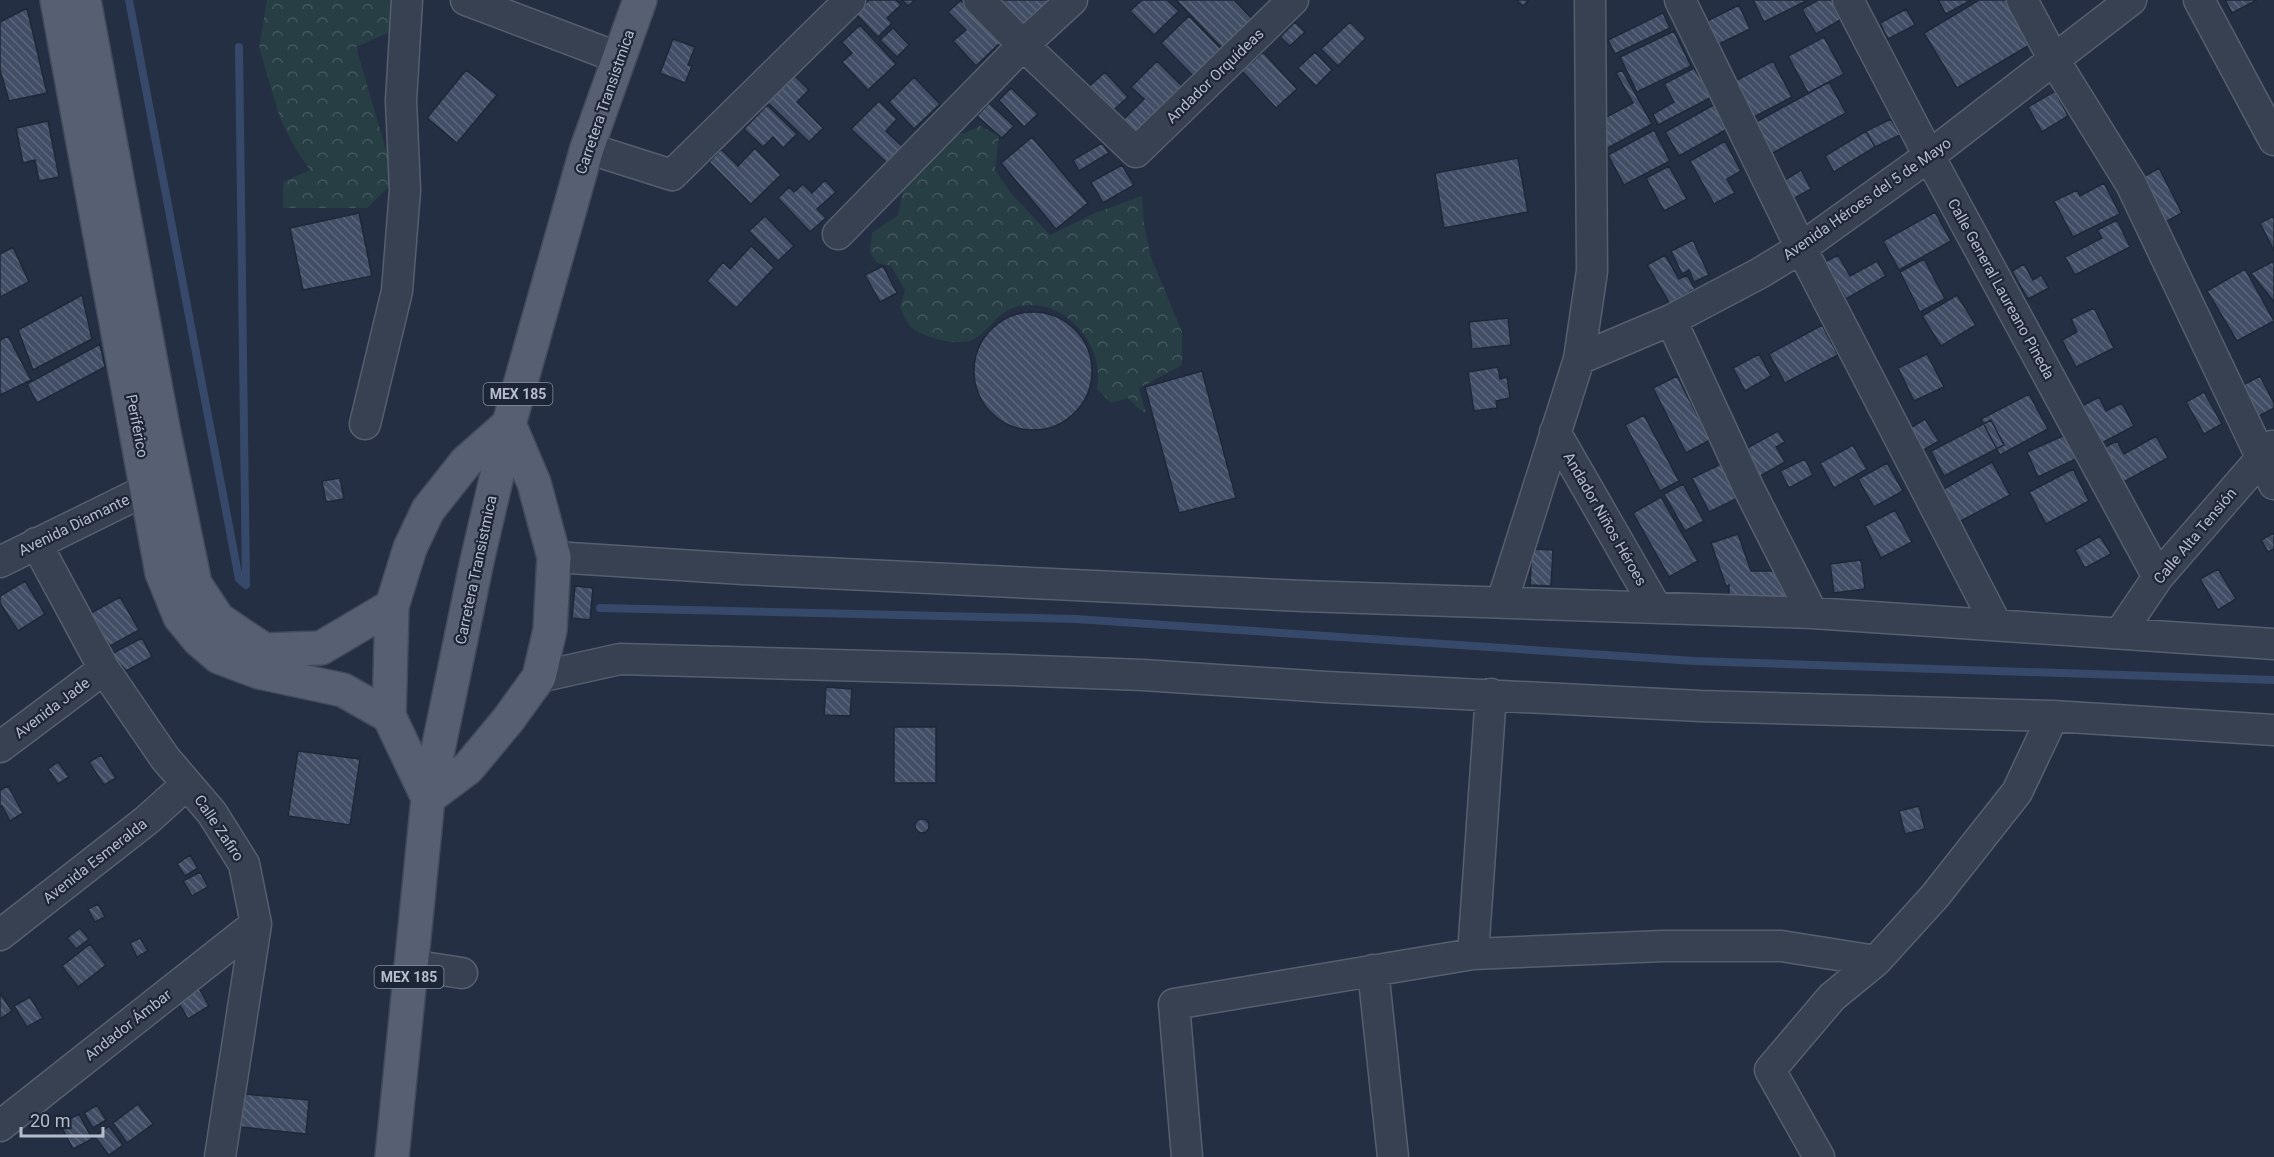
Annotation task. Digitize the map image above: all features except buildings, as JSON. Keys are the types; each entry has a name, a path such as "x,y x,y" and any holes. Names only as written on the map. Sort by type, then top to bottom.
{"main road":[{"name":"Periférico","path":"57,0 162,573 180,617 264,650 321,648 392,606"},
{"name":"Periférico","path":"84,0 161,417 195,584 219,657 259,672 343,690 389,716"},
{"name":"Carretera Transistmica","path":"392,1157 428,798 477,561 509,424 587,148 640,0"},
{"path":"509,424 534,483 554,557 550,630 539,677 508,720 468,768 428,798 389,716 392,606 410,548 428,510 466,462 509,424"}],"street":[{"path":"365,424 397,291 405,190 401,101 407,0"},
{"path":"466,0 619,58"},
{"path":"587,148 672,175 850,0"},
{"path":"979,0 1023,45"},
{"path":"838,234 1023,45 1072,0"},
{"name":"Andador Orquídeas","path":"1023,45 1136,152 1293,0"},
{"path":"1502,602 1579,359 1592,271 1590,0"},
{"path":"1680,0 1801,248 1996,624"},
{"name":"Calle General Laureano Pineda","path":"1848,0 1929,156 2158,577"},
{"path":"2022,0 2054,60 2131,184 2270,462"},
{"name":"Avenida Héroes del 5 de Mayo","path":"1579,359 1671,320 1760,273 1801,248 1929,156 2131,0"},
{"path":"2199,0 2274,140"},
{"path":"1671,320 1749,489 1812,613"},
{"name":"Andador Niños Héroes","path":"1556,432 1654,606"},
{"name":"Calle Alta Tensión","path":"2120,633 2158,577 2270,462"},
{"name":"Avenida Diamante","path":"0,562 148,489"},
{"name":"Calle Zafiro","path":"36,543 104,669 165,758 212,813 244,864 256,924 220,1157"},
{"path":"554,557 1160,589 1812,613 2274,644"},
{"path":"539,677 620,659 1132,675 1700,706 2053,716 2274,730"},
{"name":"Avenida Jade","path":"0,747 104,669"},
{"path":"1473,954 1491,694"},
{"path":"1819,1157 1770,1070 1832,997 1876,961 1935,896 2016,792 2053,716"},
{"name":"Avenida Esmeralda","path":"0,935 147,820 187,784"},
{"name":"Andador Ámbar","path":"0,1126 256,924"},
{"path":"1187,1157 1174,1004 1473,954 1664,946 1781,946 1876,961"},
{"path":"410,965 462,973"},
{"path":"1373,970 1393,1157"}],"green space":[{"path":"267,0 390,0 401,27 356,47 395,181 367,208 283,208 283,182 310,170 295,148 280,118 259,47"},
{"path":"980,126 999,136 995,170 1011,193 1050,235 1095,213 1142,196 1144,224 1151,257 1182,332 1182,365 1139,388 1146,413 1128,398 1111,403 1097,389 1098,373 1089,342 1067,317 1053,309 1037,305 1012,308 1001,315 982,334 970,341 962,342 924,335 911,327 906,320 900,307 905,290 891,266 877,263 870,253 872,233 898,215 904,184 949,135 965,133"}],"waterway":[{"path":"129,0 239,579 246,585 239,47"},
{"path":"600,608 1076,619 1694,661 2274,680"}]}
